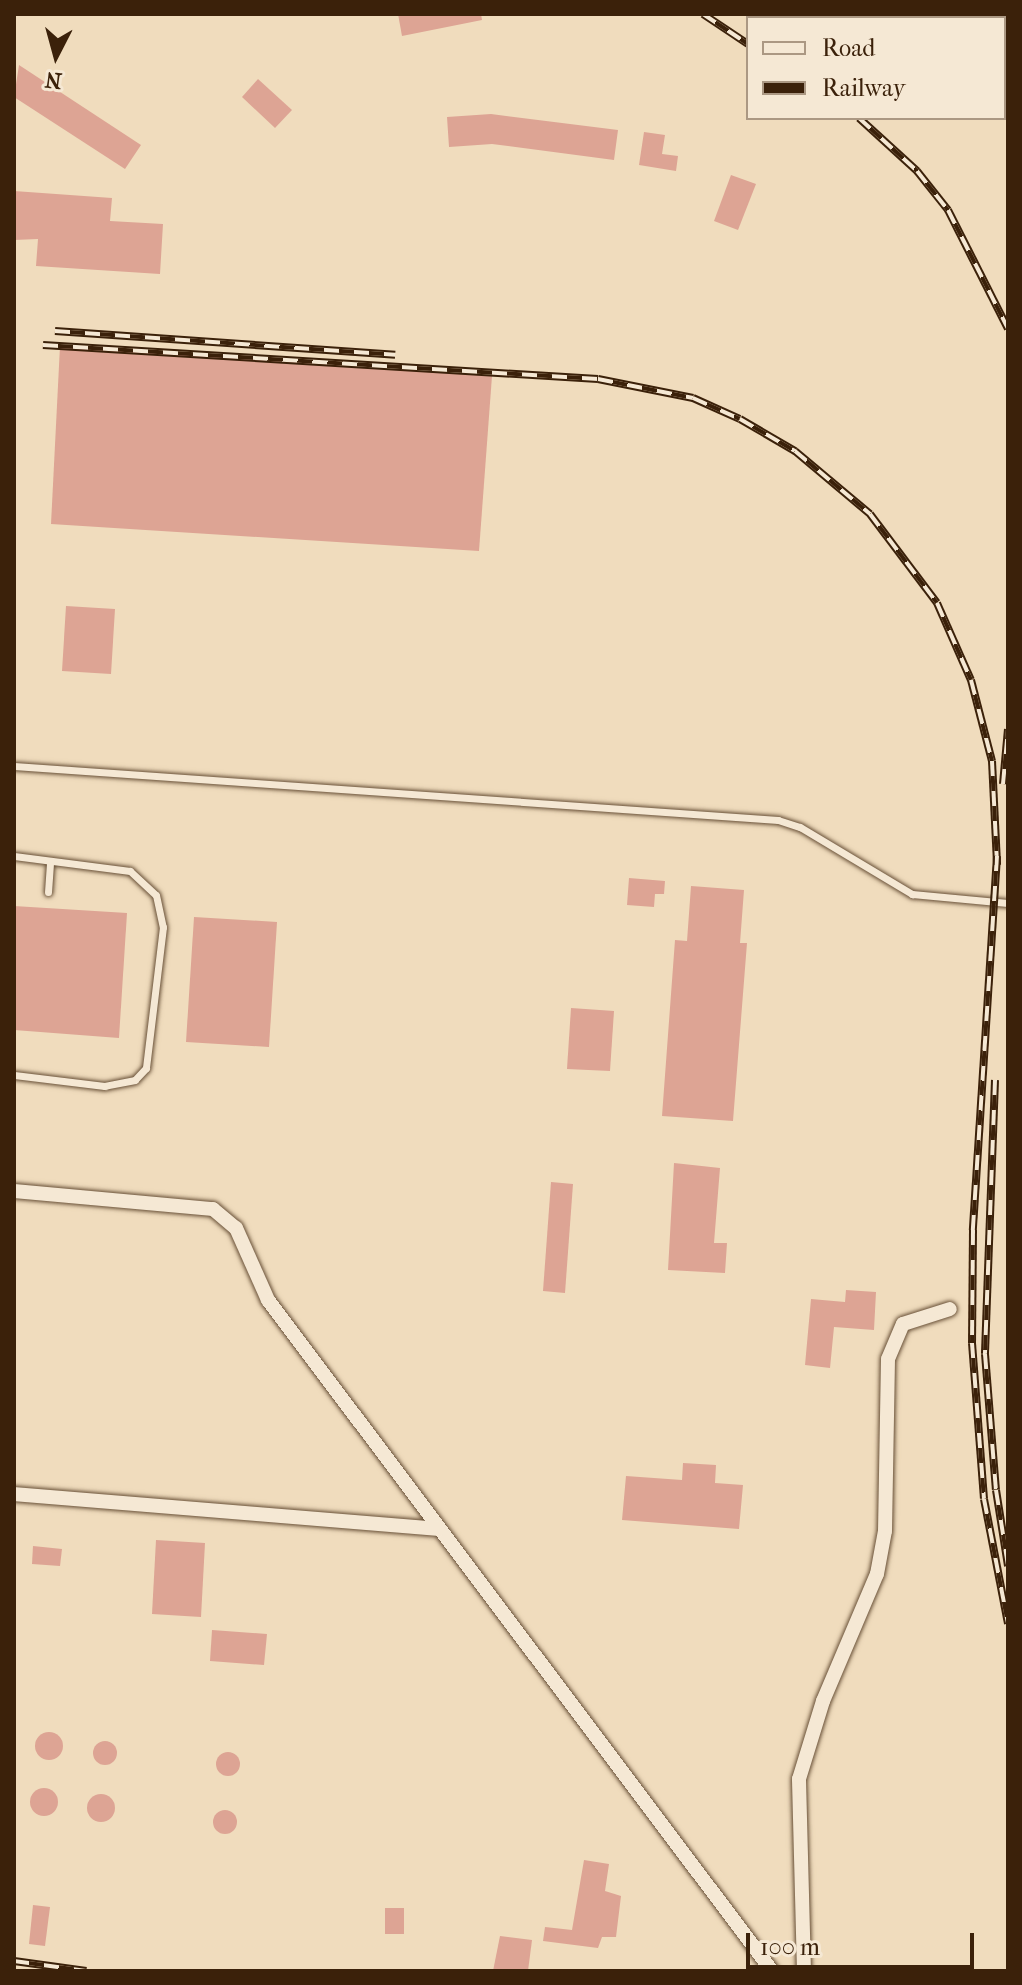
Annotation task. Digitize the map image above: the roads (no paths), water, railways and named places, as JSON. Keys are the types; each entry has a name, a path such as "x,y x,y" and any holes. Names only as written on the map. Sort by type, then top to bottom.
{"street":[{"path":"14,1191 213,1209 236,1228 268,1300 772,1971"},
{"path":"804,1971 799,1779 823,1701 877,1574 885,1531 888,1359 903,1324 950,1309"},
{"path":"14,1494 439,1529"}],"lane":[{"path":"14,766 778,820 800,827 912,894 1008,903"},
{"path":"14,856 130,871 156,895 163,927 146,1068 135,1080 105,1086 14,1075"},
{"path":"48,892 50,861"}],"railway":[{"path":"703,14 746,43"},
{"path":"861,120 917,171 948,210 1008,329"},
{"path":"55,331 395,355"},
{"path":"43,345 598,379 693,398 740,419 795,451 870,514 937,603 971,680 992,761 997,865"},
{"path":"1003,784 1008,729"},
{"path":"997,856 973,1230 972,1343 984,1499 1008,1624"},
{"path":"995,1080 985,1354 996,1490 1008,1566"},
{"path":"14,1961 86,1971"}]}
